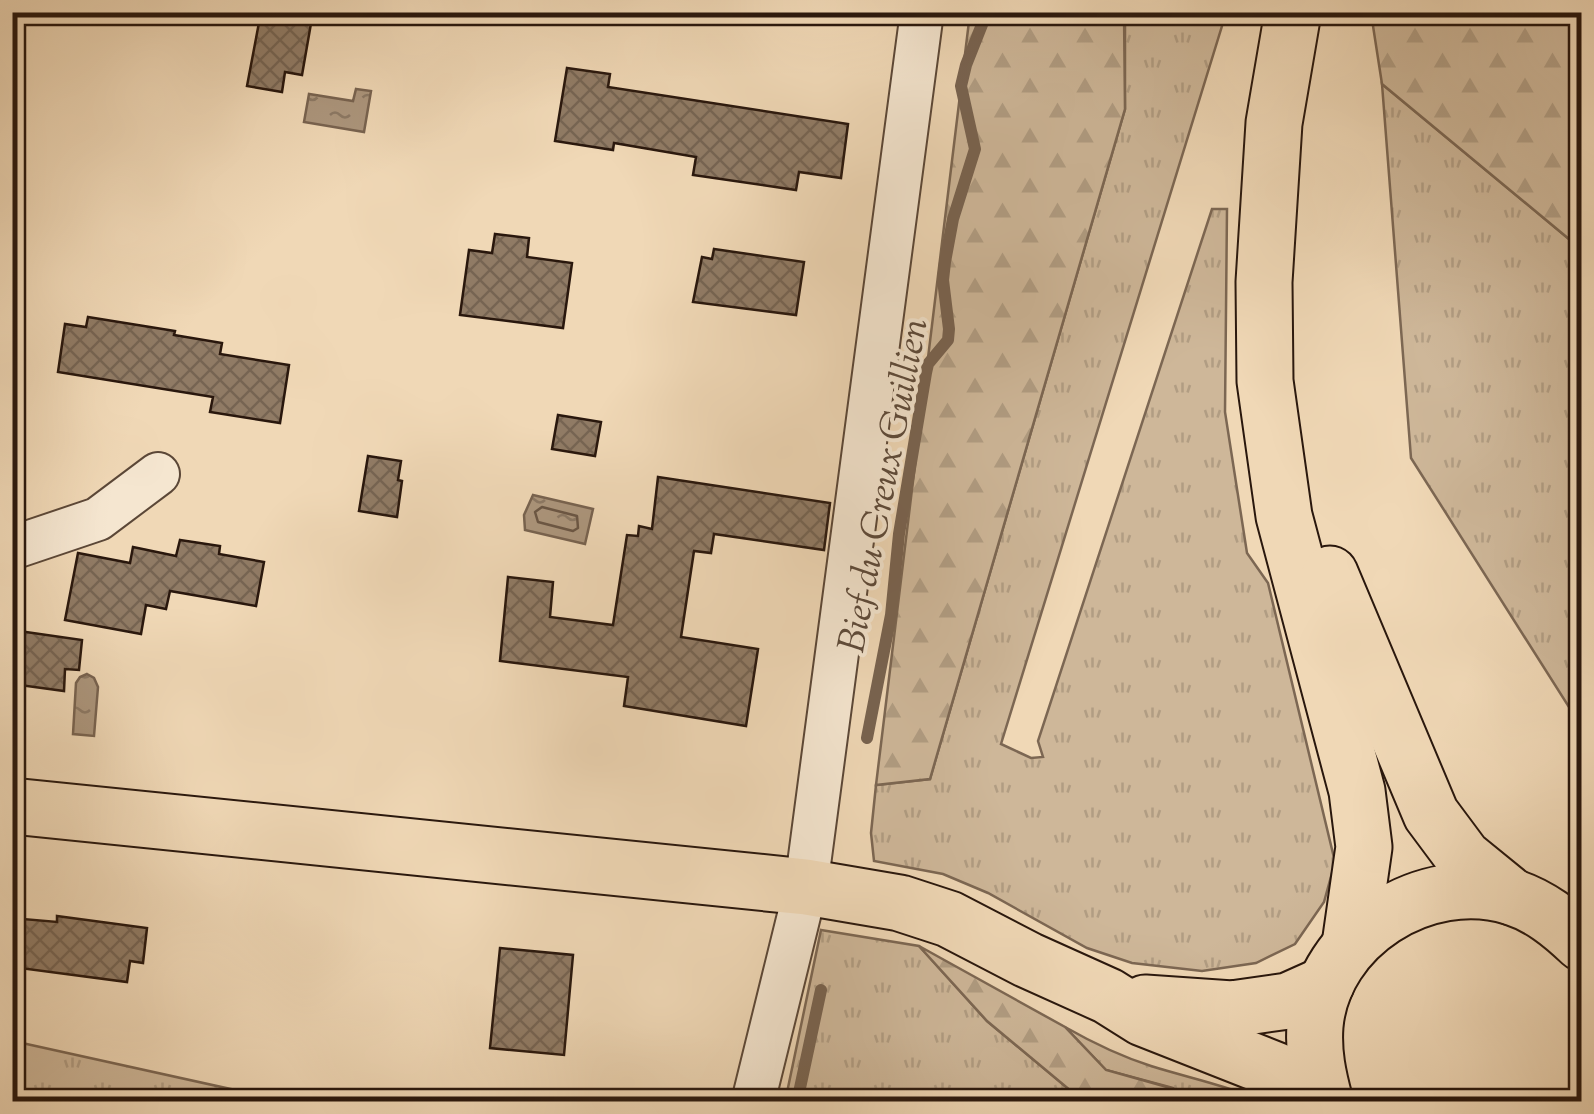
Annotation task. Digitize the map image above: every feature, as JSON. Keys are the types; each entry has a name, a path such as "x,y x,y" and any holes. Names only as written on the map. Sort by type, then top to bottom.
{"main road":[{"path":"1293,12 1274,123 1264,282 1266,381 1284,516 1357,791 1364,847 1338,964 1315,1024 1315,1064 1323,1102"},
{"path":"1264,282 1283,396 1332,583 1431,814 1463,856 1512,897 1554,917 1582,942"},
{"path":"12,806 806,887 900,903 949,919 1108,996 1142,1018 1274,1070 1323,1102"},
{"path":"1108,996 1157,1005 1232,1009 1288,1001 1338,964 1384,916 1424,897 1468,890 1512,897"}],"street":[{"path":"753,1102 806,887 922,12"},
{"path":"12,548 98,518 158,474"}],"green space":[{"path":"970,13 1124,13 1125,109 930,779 876,785"},
{"path":"1125,13 1226,13 1001,744 1031,758 1043,757 1038,741 1212,209 1227,209 1225,412 1247,553 1268,583 1335,862 1324,902 1295,944 1256,963 1202,971 1132,963 1087,948 988,893 943,874 874,861 871,833 876,785 930,779 1125,109"},
{"path":"1371,13 1581,13 1581,249 1382,84"},
{"path":"1382,84 1581,249 1581,726 1411,458"},
{"path":"821,930 919,946 987,1021 1083,1101 785,1102"},
{"path":"919,946 1065,1027 1106,1070 1174,1089 1174,1101 1083,1101 987,1021"},
{"path":"1065,1027 1140,1062 1263,1101 1174,1101 1173,1088 1106,1070"},
{"path":"13,1041 285,1101 13,1101"}],"water":[{"path":"356,89 371,91 364,132 304,122 309,94 353,101"},
{"path":"533,495 593,509 585,544 525,530 524,515"},
{"path":"87,674 98,687 94,736 73,734 76,683"}],"building":[{"path":"261,12 313,12 302,75 285,72 282,92 247,86"},
{"path":"567,68 610,74 608,87 848,124 841,178 799,172 796,190 693,175 696,157 614,143 613,150 555,141"},
{"path":"495,234 529,238 527,257 572,263 563,328 460,315 469,250 492,253"},
{"path":"714,249 804,262 796,315 693,302 702,257 712,259"},
{"path":"88,317 175,331 174,335 222,343 220,354 289,365 280,423 210,412 213,397 58,372 65,324 86,327"},
{"path":"558,415 601,422 595,456 552,449"},
{"path":"368,456 401,461 397,517 359,511"},
{"path":"658,477 830,503 824,550 714,534 711,553 694,551 681,637 758,649 746,726 624,706 628,677 500,661 508,577 553,582 550,617 613,625 627,535 638,536 639,526 652,529"},
{"path":"180,540 220,546 219,554 264,562 256,606 170,591 166,609 146,605 141,634 65,620 78,553 130,563 133,547 176,556"},
{"path":"12,630 82,640 79,670 65,669 64,691 12,684"},
{"path":"57,916 147,928 143,963 130,961 127,982 12,967 12,918 57,922"},
{"path":"500,948 573,955 564,1055 490,1048"}],"waterway":[{"name":"Bief du Creux Guillien","path":"867,738 891,615 899,534 926,373 928,364 948,340 945,262 953,219 975,149 961,86 987,12"},
{"name":"Bief du Creux Guillien","path":"797,1102 821,990"}]}
